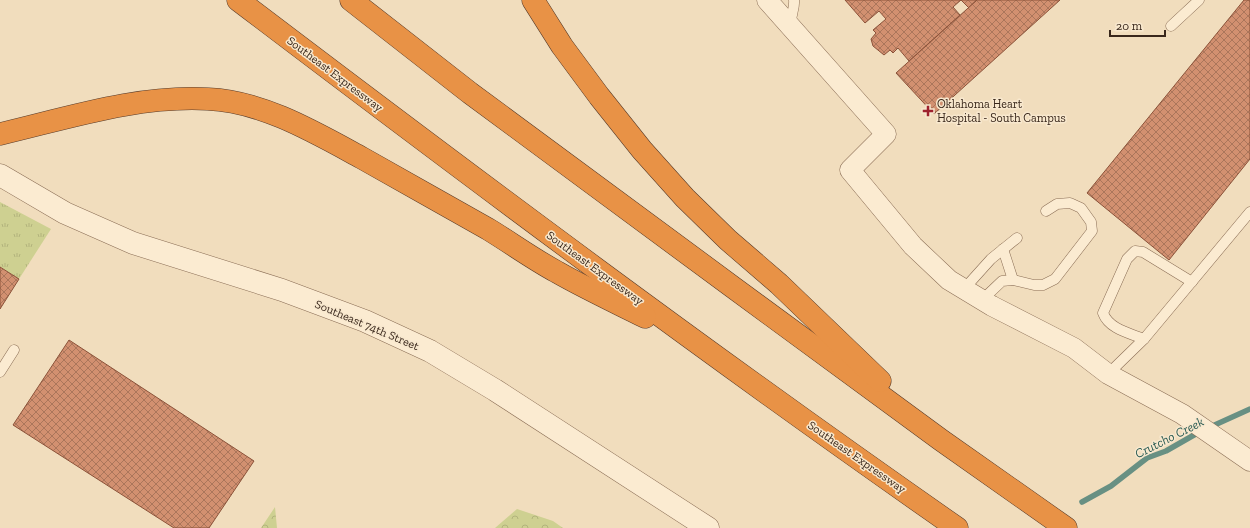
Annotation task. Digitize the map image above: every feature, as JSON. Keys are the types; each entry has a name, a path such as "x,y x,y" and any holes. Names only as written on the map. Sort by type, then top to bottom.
{"highway":[{"name":"Southeast Expressway","path":"238,0 457,166 704,348 957,528"},
{"path":"351,0 470,93 941,440 1066,528"},
{"path":"533,0 562,46 599,96 642,150 685,198 728,240 779,284 941,440"},
{"path":"0,134 140,102 160,100 210,99 235,103 260,110 301,126 343,148 489,230 556,272 704,348"}],"street":[{"path":"767,0 886,134 850,170 913,246 949,280 982,300 1074,348 1108,374 1182,414 1250,461"},
{"name":"Southeast 74th Street","path":"0,175 65,212 133,243 282,290 364,321 430,351 495,390 708,528"}],"lane":[{"path":"791,26 790,18 794,6 794,0"},
{"path":"1171,26 1199,0"},
{"path":"982,300 1002,281 1013,280 1043,285 1055,279 1092,231 1091,222 1084,212 1080,208 1070,203 1057,204 1046,211"},
{"path":"1108,374 1144,339 1250,212"},
{"path":"964,289 991,259 1017,238"},
{"path":"1003,249 1013,280"},
{"path":"1144,339 1106,321 1103,313 1126,259 1135,251 1143,252 1192,282"},
{"path":"0,372 14,350"}],"green space":[{"path":"0,202 51,229 19,279 0,267"},
{"path":"275,507 277,528 261,528"},
{"path":"517,509 553,521 563,528 495,528"}],"building":[{"path":"845,0 961,0 953,7 960,15 909,61 898,48 893,53 890,50 884,55 873,46 871,39 876,33 873,30 886,19 879,11 865,23"},
{"path":"961,0 977,0 969,8"},
{"path":"977,0 1060,0 934,114 896,73"},
{"path":"1244,0 1250,0 1250,159 1169,260 1087,193"},
{"path":"0,267 19,279 0,309"},
{"path":"69,340 254,461 209,528 174,528 13,425"}],"waterway":[{"name":"Crutcho Creek","path":"1208,428 1250,409"},
{"name":"Crutcho Creek","path":"1082,502 1111,486 1147,458 1166,451 1201,431"}],"place":[{"name":"Oklahoma Heart Hospital - South Campus","path":"928,111"}]}
